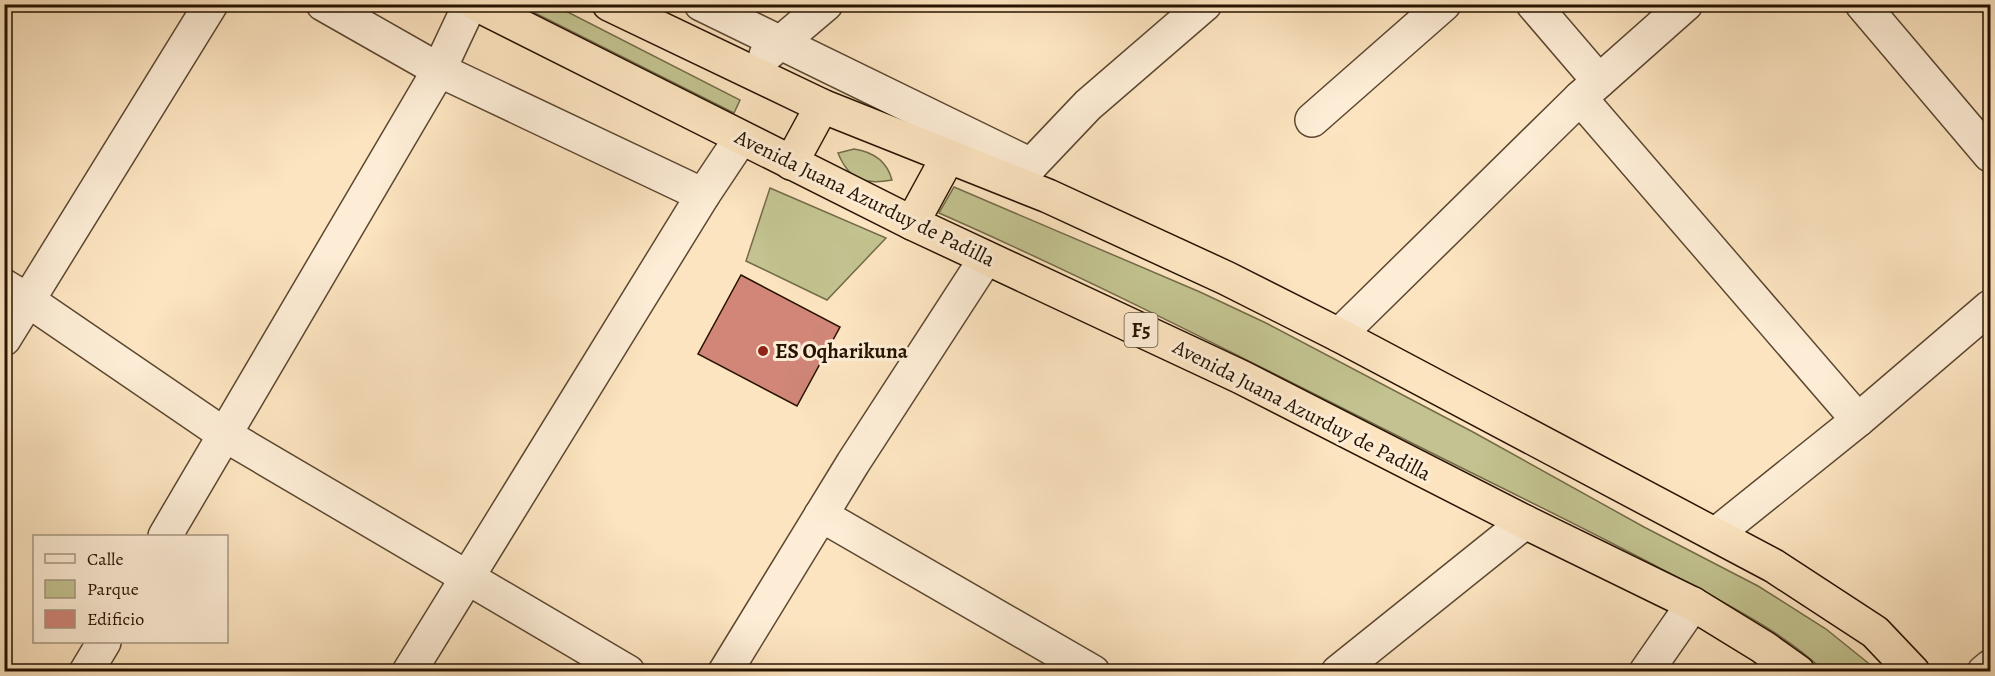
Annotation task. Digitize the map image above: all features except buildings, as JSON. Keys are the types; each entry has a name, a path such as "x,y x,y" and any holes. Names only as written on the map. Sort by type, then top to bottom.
{"highway":[{"name":"Avenida Juana Azurduy de Padilla","path":"476,4 912,223 1241,376 1692,604 1763,647 1797,672"},
{"path":"609,4 822,106 1048,196 1226,278 1339,334 1774,566 1875,632 1913,672"},
{"path":"791,163 822,106"},
{"path":"912,223 948,157"}],"street":[{"path":"4,339 17,293 211,4"},
{"path":"323,4 439,70 703,195"},
{"path":"166,535 439,70 470,4"},
{"path":"701,4 1031,165"},
{"path":"745,71 826,4"},
{"path":"1031,165 1088,105 1205,4"},
{"path":"1312,120 1444,4"},
{"path":"1533,4 1590,89 1858,420"},
{"path":"1339,334 1590,89 1686,4"},
{"path":"1862,4 1990,155"},
{"path":"409,672 703,195 741,138"},
{"path":"948,157 1031,165"},
{"path":"725,672 821,515 986,258"},
{"path":"17,293 225,435 628,672"},
{"path":"1716,534 1858,420 1990,308"},
{"path":"821,515 1093,672"},
{"path":"1338,672 1526,522"},
{"path":"1646,672 1692,604"},
{"path":"86,672 103,643"},
{"path":"1984,672 1990,667"}],"green space":[{"path":"519,5 554,5 740,100 734,113"},
{"path":"854,149 868,152 879,158 890,173 892,180 873,182 853,175 838,153"},
{"path":"954,187 1200,292 1266,323 1758,586 1826,629 1878,671 1824,671 1793,645 1760,623 1559,516 1144,309 939,213"},
{"path":"770,188 886,238 827,300 746,261"}],"place":[{"name":"ES Oqharikuna","path":"763,351"}]}
